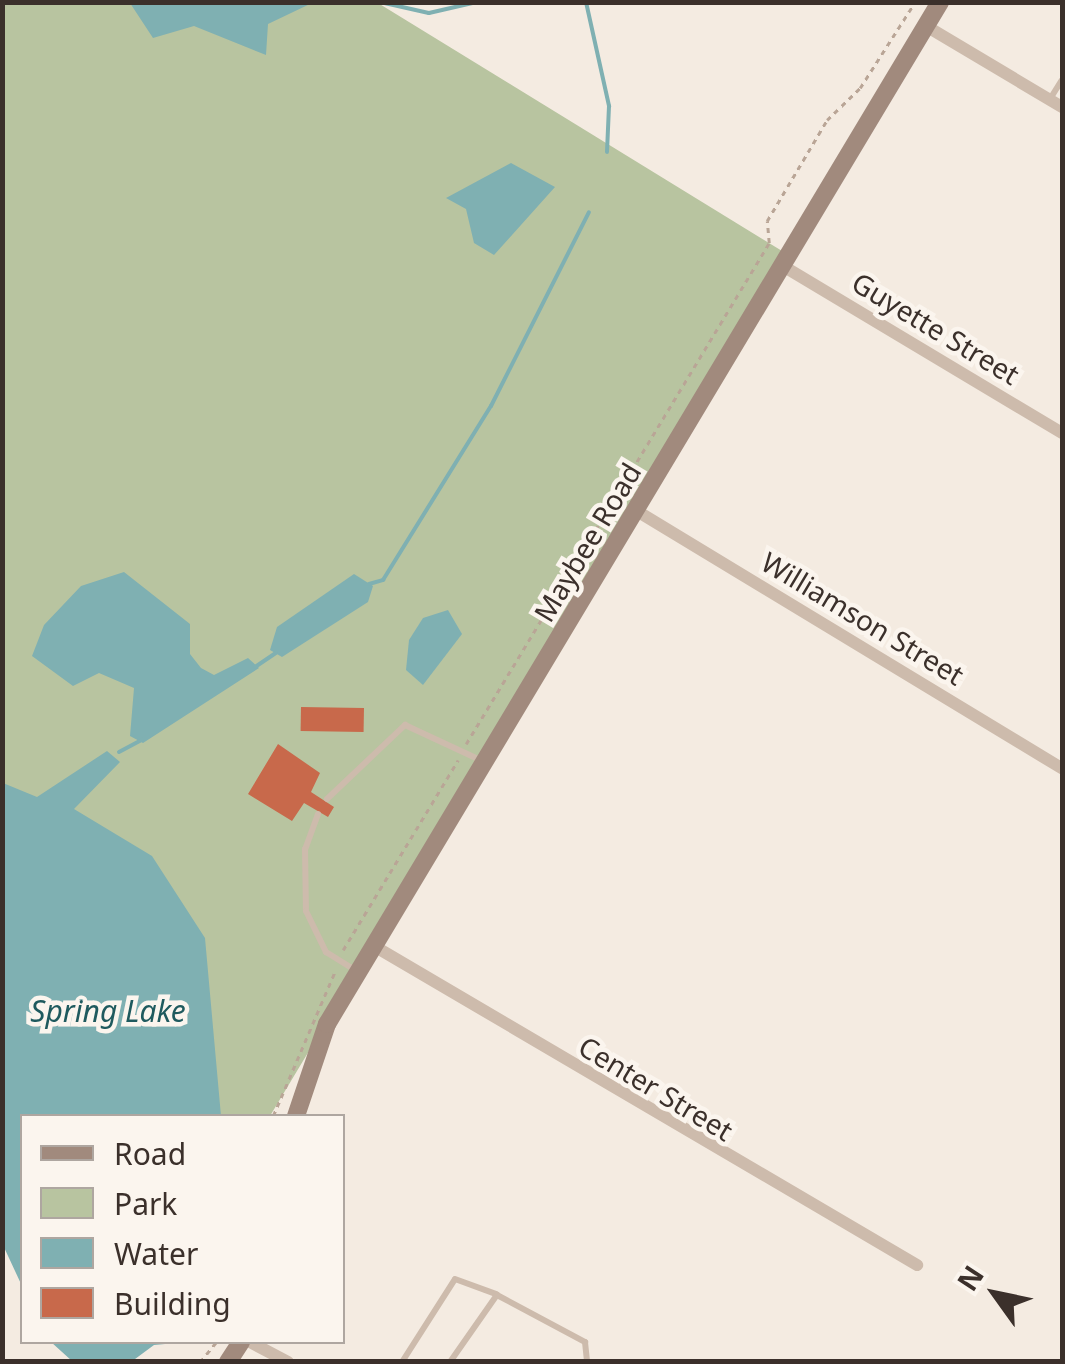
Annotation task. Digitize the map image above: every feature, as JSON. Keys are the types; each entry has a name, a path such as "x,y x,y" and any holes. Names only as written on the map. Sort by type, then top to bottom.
{"main road":[{"name":"Maybee Road","path":"297,1114 327,1024 940,2"}],"street":[{"path":"926,26 1056,103"},
{"name":"Guyette Street","path":"783,266 1062,433"},
{"name":"Williamson Street","path":"637,511 1062,768"},
{"name":"Center Street","path":"374,946 917,1265"},
{"path":"254,1344 288,1362"}],"lane":[{"path":"1056,103 1062,80"},
{"path":"327,798 405,725 486,763"},
{"path":"318,814 302,895 315,936 339,961 358,972"},
{"path":"402,1362 455,1279 497,1295 586,1342 587,1362"},
{"path":"450,1362 497,1295"}],"path":[{"path":"274,1114 339,961 769,243 767,221 820,131 915,2"}],"green space":[{"path":"3,3 378,3 787,254 271,1114 20,1114 3,1215"}],"water":[{"path":"312,2 268,24 266,55 194,26 153,38 130,3"},
{"path":"511,163 555,187 494,255 474,243 466,209 446,198"},
{"path":"124,572 190,624 190,654 201,668 214,675 248,658 259,668 143,743 130,736 134,688 99,673 73,686 32,656 44,625 81,586"},
{"path":"354,574 373,586 368,602 282,657 270,650 277,627"},
{"path":"448,610 462,634 423,685 406,670 409,640 423,618"},
{"name":"Spring Lake","path":"107,751 120,762 74,809 152,856 205,938 221,1114 20,1114 20,1282 2,1243 3,783 37,797"},
{"path":"53,1344 165,1344 154,1345 131,1362 72,1361"}],"building":[{"path":"301,707 364,708 364,732 301,731"},
{"path":"278,744 320,773 311,792 334,807 328,817 304,803 292,821 248,794"}],"waterway":[{"path":"380,2 429,13 477,2"},
{"path":"586,2 609,106 607,152"},
{"path":"369,584 383,580 491,406 589,212"},
{"path":"255,667 276,653"},
{"path":"119,752 142,740"}]}
